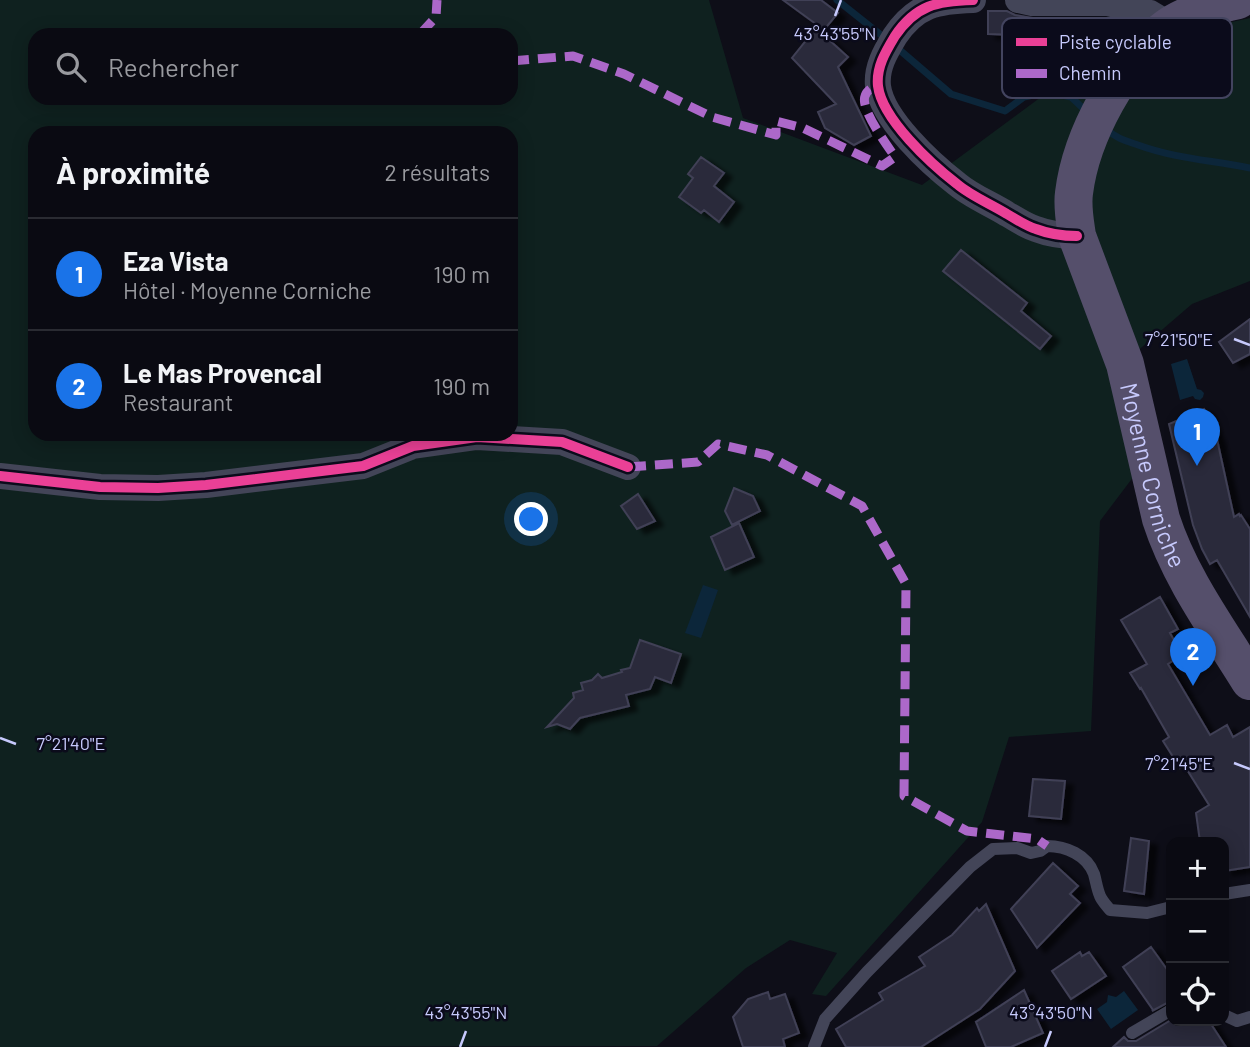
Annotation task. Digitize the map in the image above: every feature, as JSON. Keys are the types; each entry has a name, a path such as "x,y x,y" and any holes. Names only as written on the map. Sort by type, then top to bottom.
{"main road":[{"name":"Moyenne Corniche","path":"1190,18 1216,5 1238,0"},
{"name":"Moyenne Corniche","path":"1108,98 1081,159 1073,195 1077,236 1125,364 1168,540 1186,578 1250,681"}],"street":[{"path":"973,0 930,5 908,20 892,41 878,71 881,96 894,123 958,186 1034,229 1062,236 1077,236"},
{"path":"1018,0 1032,3 1108,3 1150,13 1152,18"},
{"path":"518,439 562,442 628,467"},
{"path":"0,476 100,487 206,485 363,466 413,446 449,441"}],"lane":[{"path":"814,1047 825,1019 867,972 970,867 993,849 1017,848 1031,853 1047,846 1057,846 1086,860 1093,871 1100,898 1110,910 1147,913 1166,907"},
{"path":"1229,893 1250,890"},
{"path":"1132,1033 1166,1013"},
{"path":"1229,1018 1237,1021 1250,1017"}],"green space":[{"path":"0,0 709,0 743,118 922,185 1040,98 1232,98 1232,22 1250,18 1250,281 1192,304 1135,353 1134,476 1100,521 1091,731 1009,737 982,822 826,996 812,994 837,953 790,940 746,968 657,1046 0,1047"}],"water":[{"path":"1187,359 1197,389 1204,393 1200,400 1193,396 1180,400 1171,364"},
{"path":"703,585 718,590 701,638 685,633"},
{"path":"1124,991 1138,1010 1111,1029 1097,1009 1107,1002 1108,995 1116,997"}],"building":[{"path":"783,0 821,0 838,13 824,30"},
{"path":"988,11 1007,11 1033,18 1002,18 1002,35 988,34"},
{"path":"816,28 848,57 838,67 871,136 854,145 825,128 818,112 836,104 792,58"},
{"path":"701,157 724,173 714,186 734,202 719,222 704,210 701,213 679,197 693,178 688,174"},
{"path":"961,250 1027,303 1021,311 1051,336 1040,349 943,271"},
{"path":"1250,319 1250,354 1233,363 1219,342"},
{"path":"1204,409 1217,439 1234,517 1241,515 1250,529 1250,617 1217,560 1210,564 1202,549 1193,525 1169,424"},
{"path":"734,488 753,496 760,511 732,525 725,511"},
{"path":"638,494 655,521 637,529 621,506"},
{"path":"739,523 754,557 725,570 711,537"},
{"path":"1160,597 1178,629 1170,633 1182,655 1168,664 1210,735 1227,725 1233,737 1250,727 1250,867 1229,870 1229,837 1199,837 1196,813 1209,805 1184,765 1180,768 1163,741 1169,737 1130,673 1147,664 1121,620"},
{"path":"640,640 681,654 671,683 655,677 650,689 626,695 629,706 580,718 570,729 557,724 547,727 574,698 573,693 583,690 581,683 592,680 598,674 602,678 630,668"},
{"path":"1033,779 1065,781 1061,819 1029,816"},
{"path":"1131,838 1149,841 1144,894 1124,891"},
{"path":"1053,863 1078,886 1070,894 1080,903 1037,948 1011,909"},
{"path":"986,904 1015,971 980,1009 921,1047 846,1047 836,1029 883,1000 879,993 925,966 919,957 952,935 977,908 979,911"},
{"path":"1151,947 1166,968 1166,1004 1152,1011 1123,967"},
{"path":"1080,952 1082,956 1089,952 1106,976 1071,999 1052,971"},
{"path":"1024,990 1043,1033 1011,1047 986,1047 976,1022"},
{"path":"768,992 770,999 785,994 799,1033 783,1039 785,1047 743,1047 733,1017 748,999"},
{"path":"1166,1023 1166,1026 1212,1026 1226,1047 1113,1047 1124,1037 1128,1041 1136,1041"}],"waterway":[{"path":"837,0 886,39"},
{"path":"895,46 951,94 1005,111 1023,98"},
{"path":"1072,98 1088,113"},
{"path":"1105,128 1121,139 1152,150 1250,168"}],"marked path":[{"path":"426,28 436,17 437,0"},
{"path":"518,60 573,56 624,74 712,117 776,135 776,121 803,128 882,166 895,157 875,127 865,102 867,92 878,85"},
{"path":"628,467 698,462 718,444 767,455 862,506 906,584 904,796 967,831 1037,839 1047,846"}],"cycle path":[{"path":"973,0 938,4 911,17 888,47 880,66 878,86 881,99 909,140 963,188 1032,228 1077,236"},
{"path":"518,439 562,442 628,467"},
{"path":"0,476 100,487 206,485 363,466 413,446 449,441"}],"place":[{"name":"Eza Vista","path":"1197,466"},
{"name":"Le Mas Provencal","path":"1193,686"}]}
